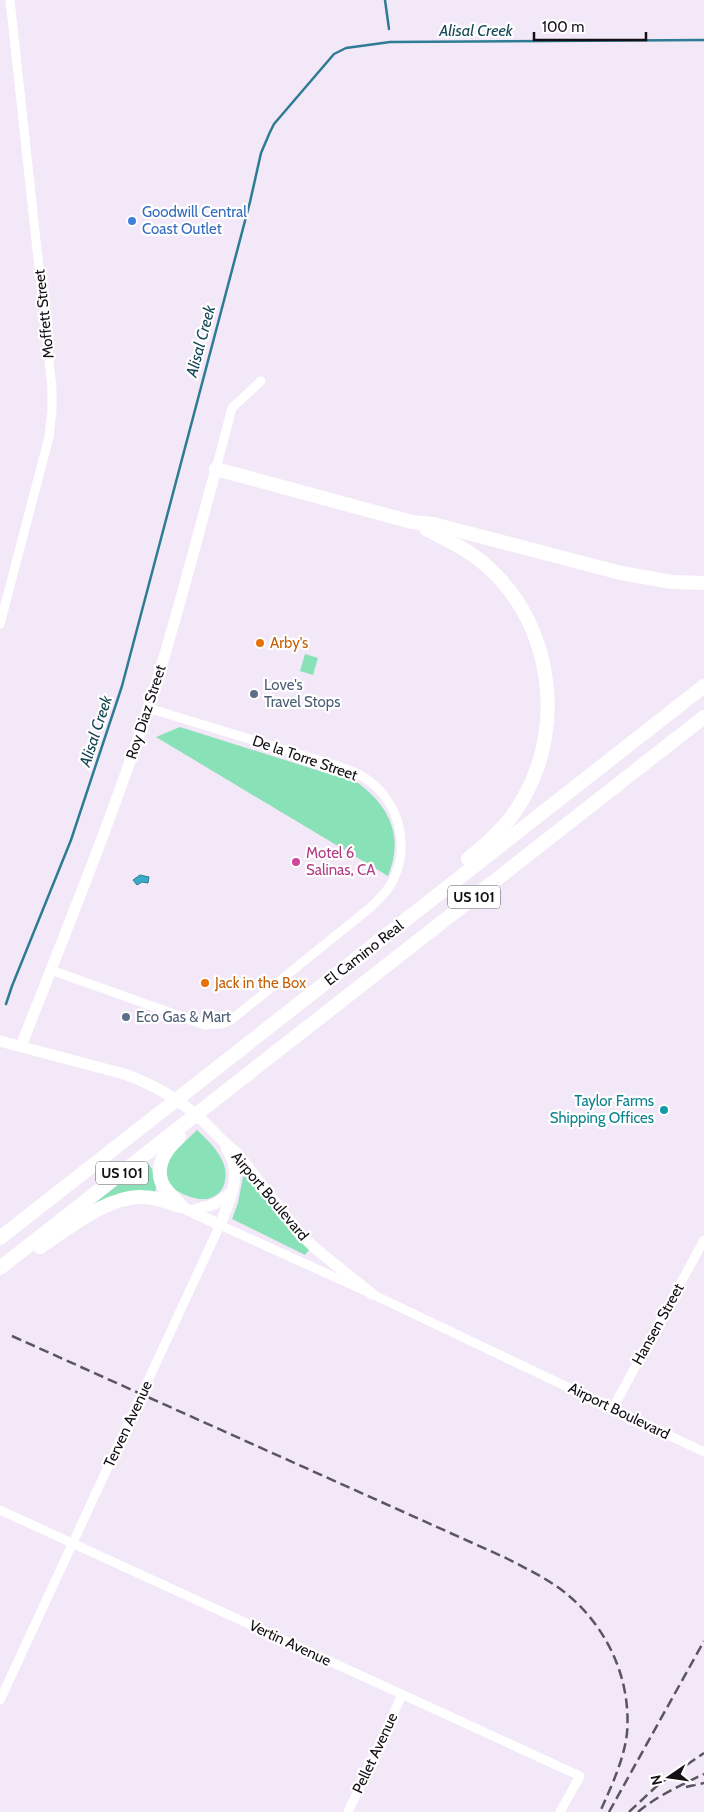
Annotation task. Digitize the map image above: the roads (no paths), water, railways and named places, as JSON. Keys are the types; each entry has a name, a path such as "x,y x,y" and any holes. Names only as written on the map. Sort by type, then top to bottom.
{"highway":[{"path":"216,469 412,522 447,538 476,557 491,569 510,591 521,608 537,643 543,662 548,696 548,715 543,750 533,780 524,798 501,829 449,876 432,898"},
{"path":"412,522 433,524 638,577 672,582 704,583"},
{"name":"El Camino Real","path":"0,1238 704,686"},
{"name":"El Camino Real","path":"0,1268 704,717"},
{"path":"185,1208 164,1187 159,1169 162,1159 172,1143 245,1077"},
{"path":"0,1273 87,1216 117,1201 134,1197 145,1197 185,1208"}],"main road":[{"name":"Roy Diaz Street","path":"21,1046 94,862 148,708 171,634 216,469"},
{"name":"Airport Boulevard","path":"0,1040 112,1070 141,1080 164,1092 186,1107 216,1133 225,1145 237,1153 299,1233 372,1294"},
{"name":"Terven Avenue","path":"220,1225 235,1180 234,1163 225,1145"},
{"path":"185,1208 215,1204 232,1192"},
{"path":"185,1208 220,1225"}],"street":[{"name":"Moffett Street","path":"0,624 49,437 52,411 52,388 10,0"},
{"name":"Roy Diaz Street","path":"216,469 232,408 261,381"},
{"name":"De la Torre Street","path":"51,970 205,1025 222,1024 231,1020 370,907 386,892 395,875 401,853 401,837 398,822 386,798 360,775 331,764 148,708"},
{"name":"Airport Boulevard","path":"220,1225 372,1294 704,1452"},
{"name":"Terven Avenue","path":"0,1700 220,1225"},
{"name":"Hansen Street","path":"613,1408 704,1240"},
{"name":"Vertin Avenue","path":"0,1510 580,1776 560,1812"},
{"name":"Pellet Avenue","path":"348,1812 402,1695"}],"water":[{"path":"140,875 149,877 148,883 142,882 137,885 133,880"}],"waterway":[{"path":"385,0 389,29"},
{"name":"Alisal Creek","path":"6,1004 71,840 122,686 250,202 261,153 274,124 334,54 346,48 390,42 704,40"}],"railway":[{"path":"12,1336 506,1558 545,1579 568,1595 598,1628 610,1647 624,1689 627,1733 623,1753 600,1812"},
{"path":"609,1812 704,1641"},
{"path":"629,1812 659,1784 704,1753"},
{"path":"638,1812 661,1796 704,1774"},
{"path":"686,1787 704,1783"}],"place":[{"name":"Goodwill Central Coast Outlet","path":"132,221"},
{"name":"Arby's","path":"260,643"},
{"name":"Love's Travel Stops","path":"254,694"},
{"name":"Motel 6 Salinas, CA","path":"296,862"},
{"name":"Jack in the Box","path":"205,983"},
{"name":"Eco Gas & Mart","path":"126,1017"},
{"name":"Taylor Farms Shipping Offices","path":"664,1110"}]}
